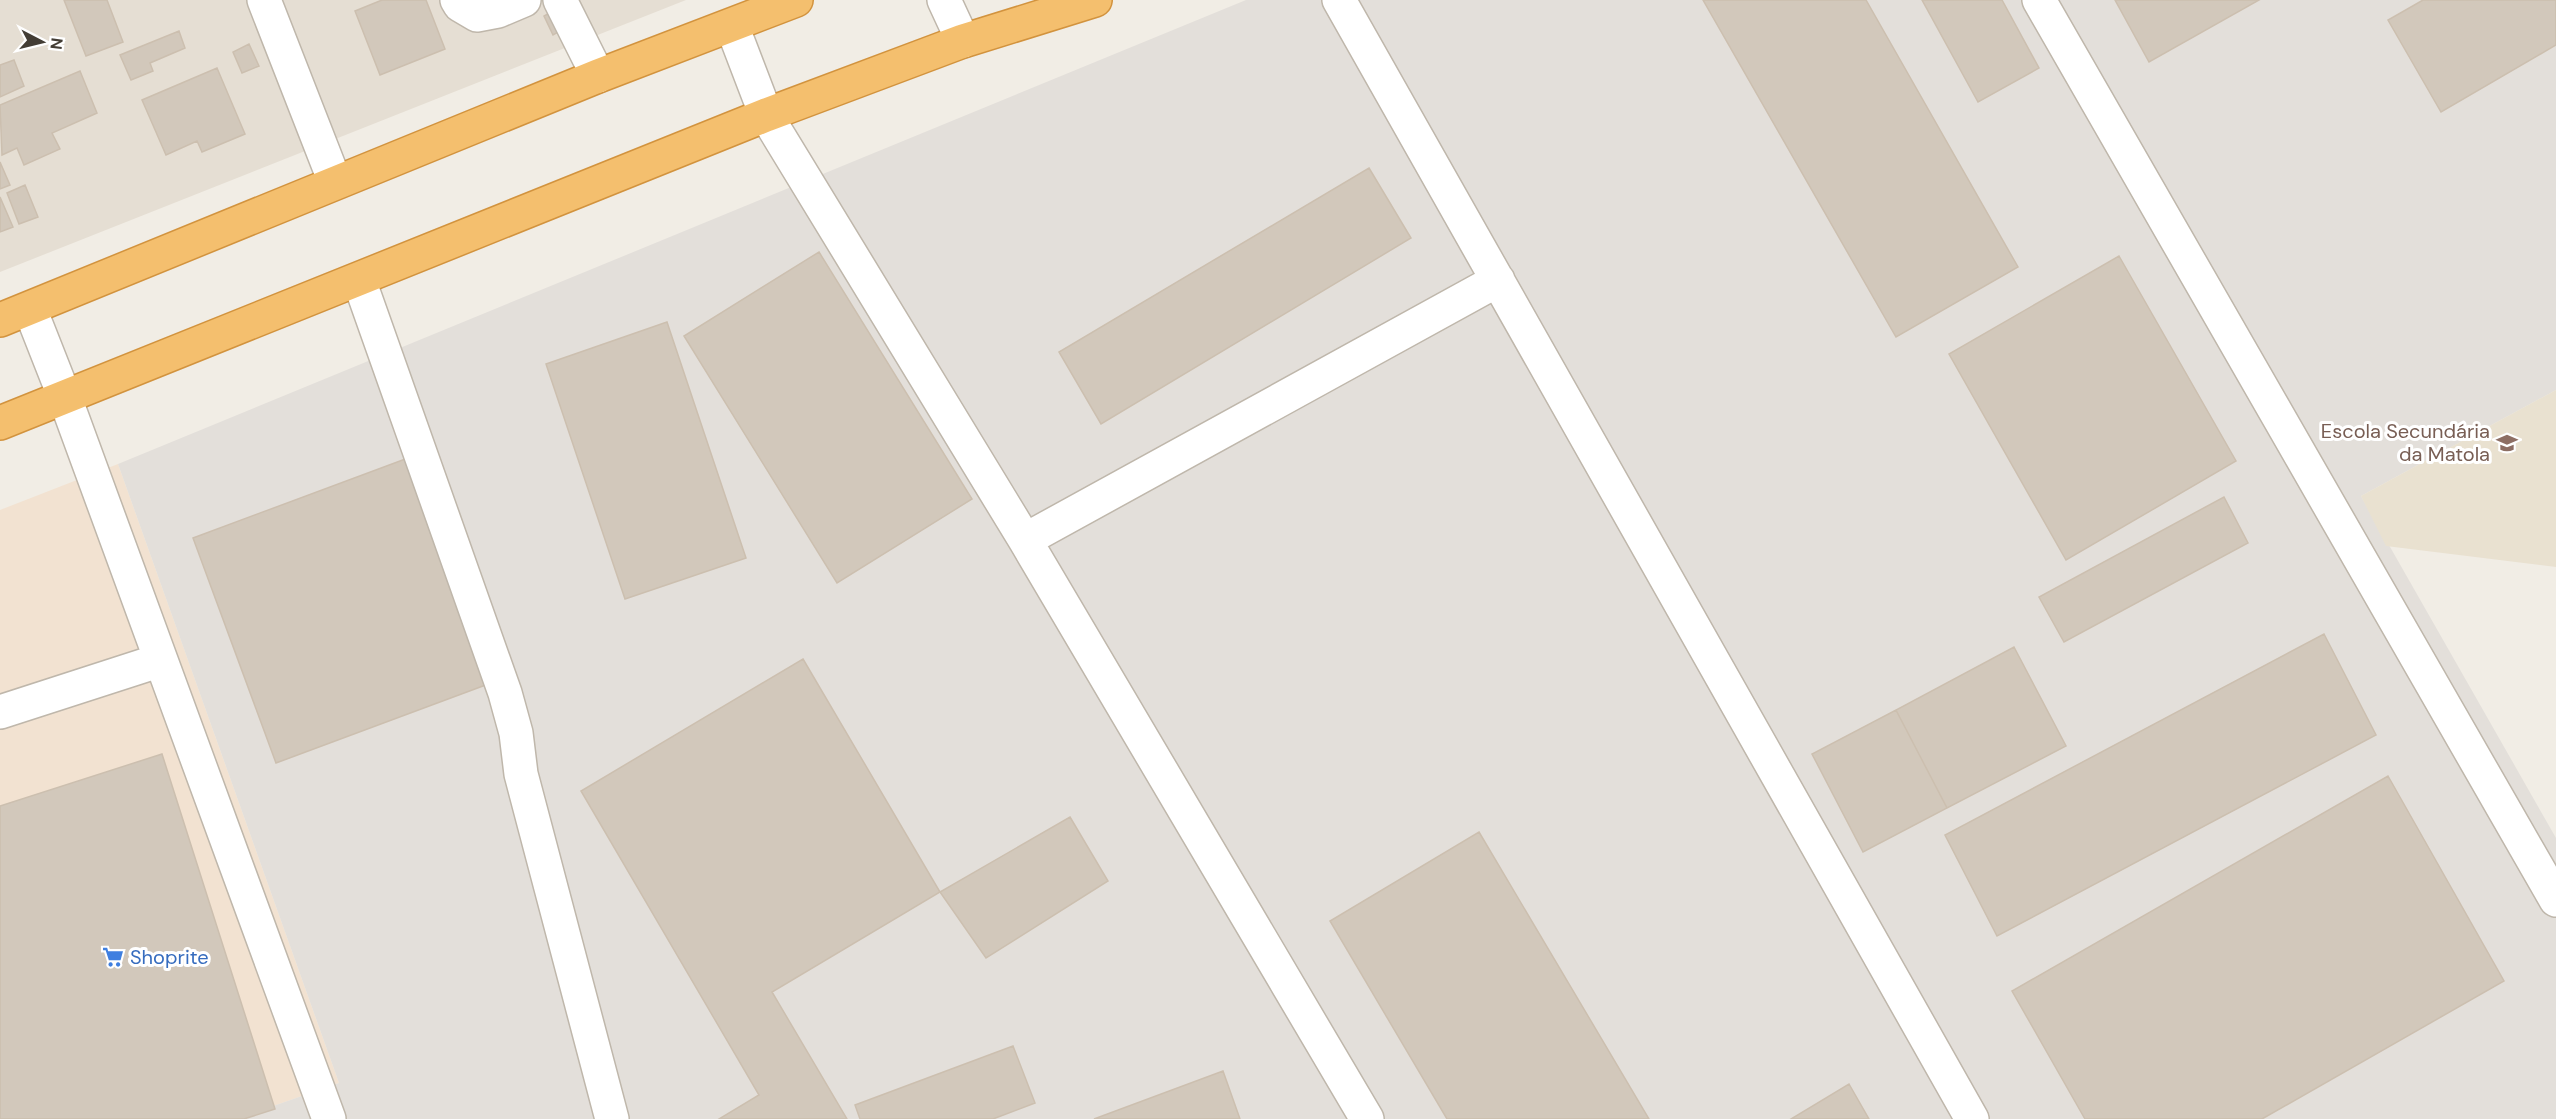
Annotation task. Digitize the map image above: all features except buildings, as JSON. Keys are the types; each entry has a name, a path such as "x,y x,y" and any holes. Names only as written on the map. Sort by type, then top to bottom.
{"highway":[{"path":"15,314 598,76 796,0"},
{"path":"0,423 766,115 963,41 1095,0"}],"street":[{"path":"457,0 460,5 477,15 498,11 524,0"},
{"path":"560,0 598,76"},
{"path":"944,0 963,41"},
{"path":"1339,0 1972,1119"},
{"path":"2039,0 2556,900"},
{"path":"270,2 335,182"},
{"path":"732,26 766,115 1025,540 1368,1119"},
{"path":"359,280 505,693 516,733 521,774 612,1119"},
{"path":"1025,540 1498,280"},
{"path":"15,314 65,398 329,1119"},
{"path":"0,712 161,660"}],"shaded area":[{"path":"0,0 686,0 0,272"},
{"path":"1246,0 2556,0 2556,390 2361,496 2556,838 2556,1119 236,1119 339,1083 118,464"},
{"name":"Escola Secundária da Matola","path":"2556,390 2556,567 2386,546 2361,496"},
{"path":"118,464 339,1083 236,1119 0,1119 0,510"}],"place":[{"name":"Escola Secundária da Matola","path":"2507,443"},
{"name":"Shoprite","path":"113,957"}]}
